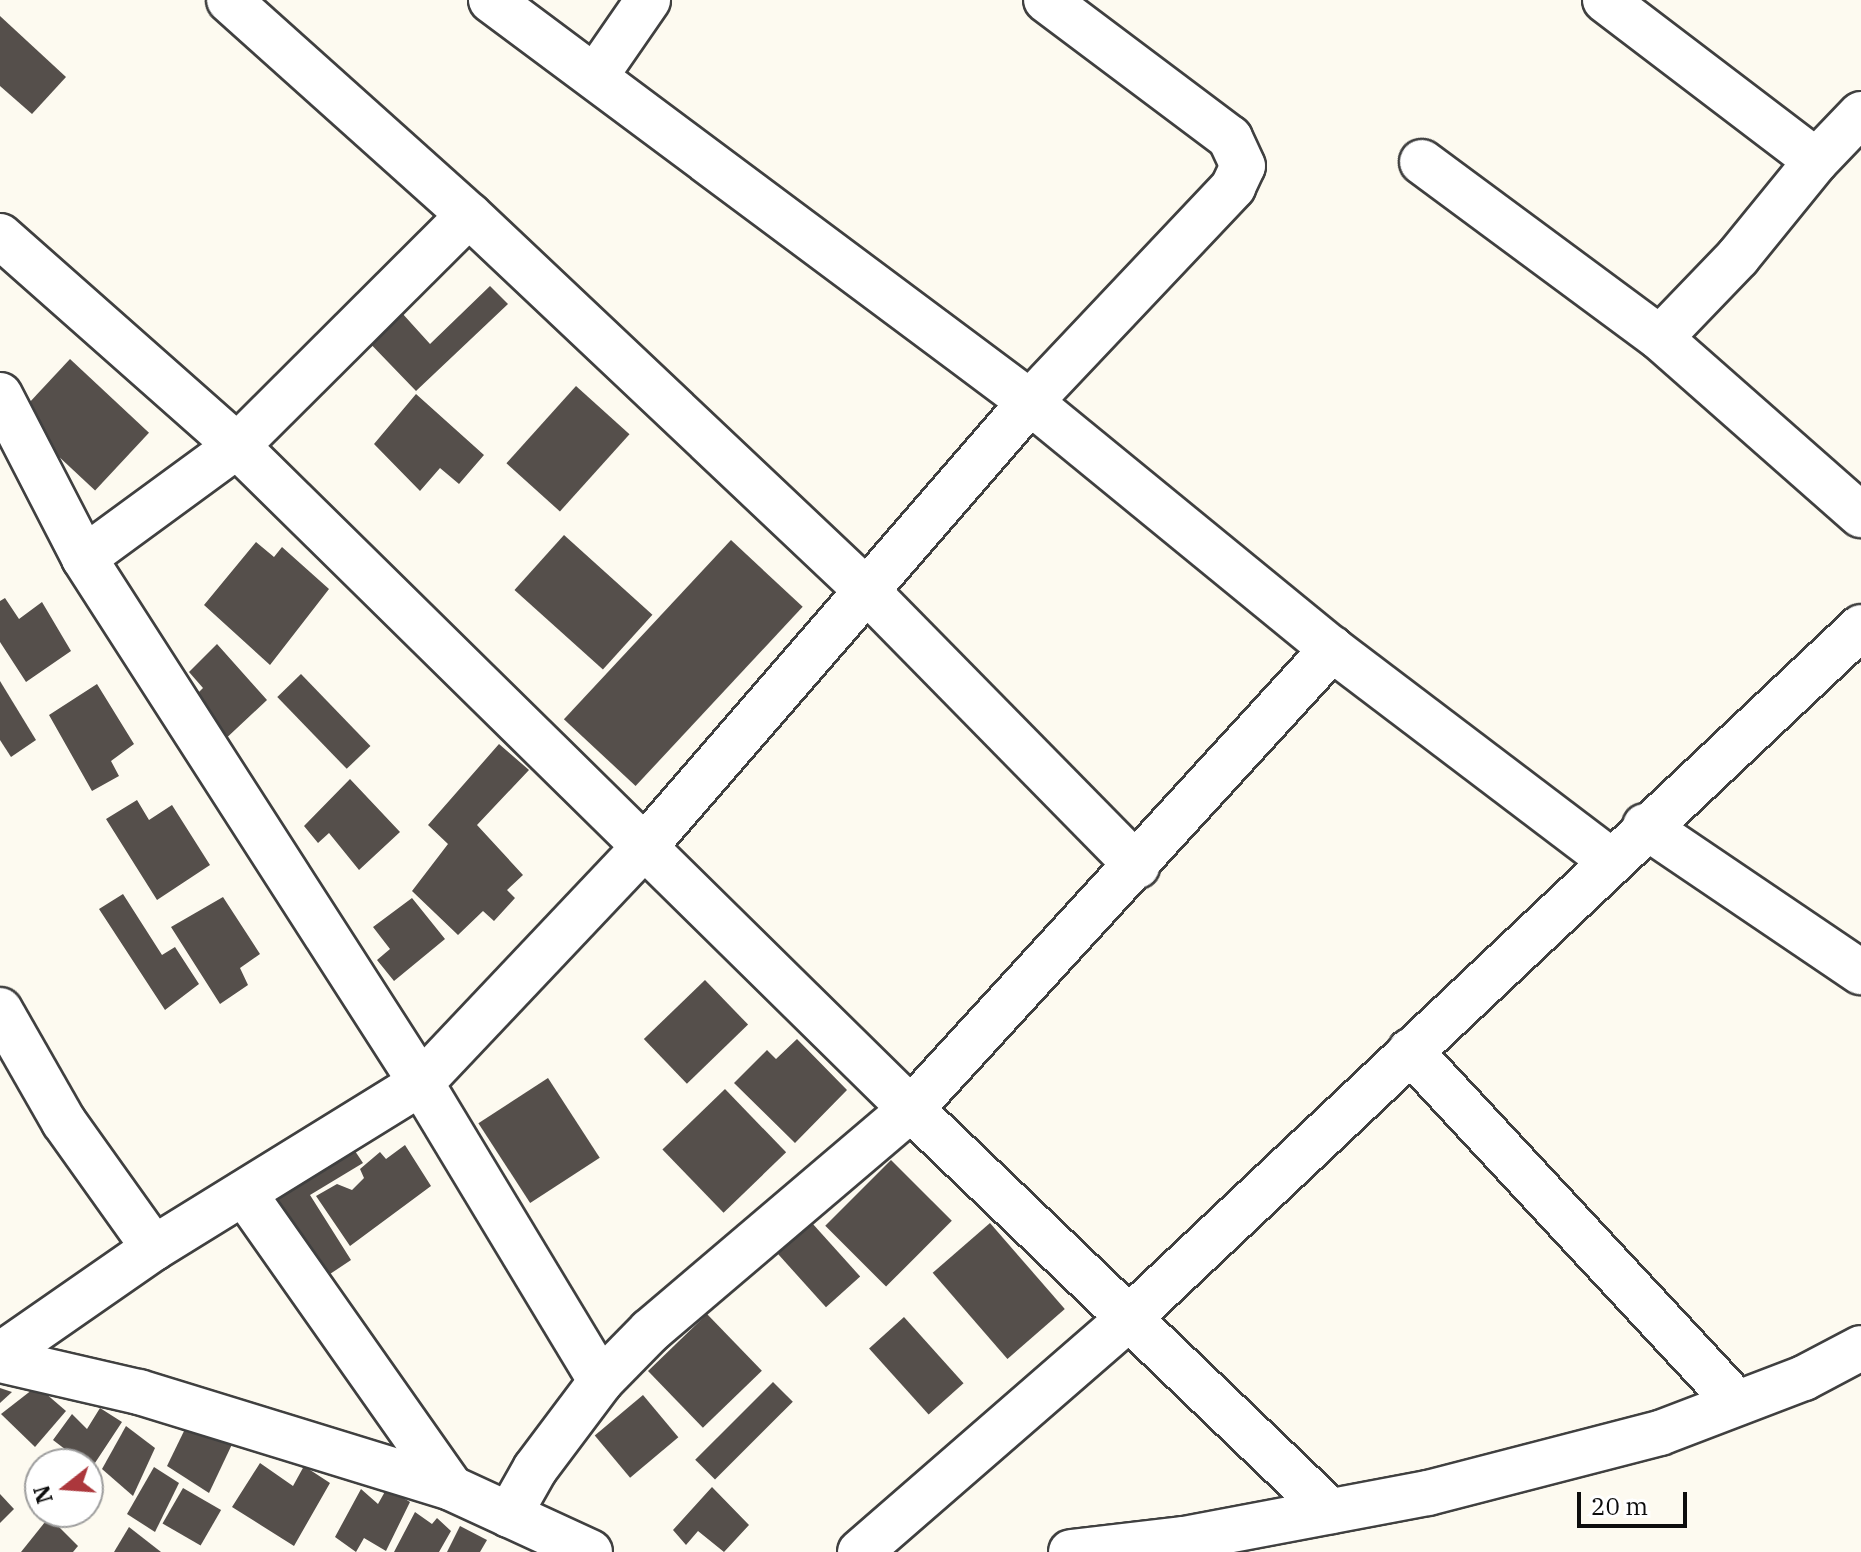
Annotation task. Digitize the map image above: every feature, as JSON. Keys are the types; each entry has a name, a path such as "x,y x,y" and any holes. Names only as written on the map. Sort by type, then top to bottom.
{"street":[{"path":"229,0 469,215 866,590 1137,866"},
{"path":"491,0 597,74 1030,402 1332,649 1610,860"},
{"path":"597,74 648,0"},
{"path":"0,1357 154,1248 421,1083 646,845 1030,402 1233,187 1243,166 1230,138 1046,0"},
{"path":"1605,0 1816,161"},
{"path":"1660,338 1738,257 1816,161 1861,114"},
{"path":"1422,162 1660,338 1861,515"},
{"path":"84,558 237,446 469,215"},
{"path":"0,236 237,446 911,1109 1330,1511"},
{"path":"0,395 84,558 421,1083 601,1381"},
{"path":"860,1552 1128,1319 1645,826 1861,627"},
{"path":"509,1515 535,1469 601,1381 650,1331 911,1109 1137,866 1332,649"},
{"path":"1645,826 1861,972"},
{"path":"0,1010 64,1122 154,1248"},
{"path":"1410,1051 1737,1403"},
{"path":"244,1193 451,1488"},
{"path":"1071,1552 1184,1539 1428,1493 1660,1433 1804,1378 1861,1348"},
{"path":"0,1357 139,1392 451,1488 590,1552"}],"building":[{"path":"0,16 66,77 32,114 0,86"},
{"path":"490,286 508,304 416,391 361,334 392,302 430,344"},
{"path":"70,359 149,433 95,490 16,417"},
{"path":"576,386 630,434 560,511 506,463"},
{"path":"416,394 484,455 459,484 440,468 420,491 374,444"},
{"path":"564,535 652,615 603,670 514,590"},
{"path":"731,540 803,607 636,786 564,719"},
{"path":"256,542 274,557 282,547 329,589 270,665 204,605"},
{"path":"5,598 19,619 42,602 71,651 26,682 0,642 0,601"},
{"path":"217,644 267,700 220,744 187,704 203,688 189,672"},
{"path":"301,674 370,746 347,769 277,697"},
{"path":"0,681 36,740 11,757 0,740"},
{"path":"97,684 134,744 111,761 119,776 92,791 49,715"},
{"path":"499,744 529,770 477,825 523,875 507,890 515,898 494,921 483,911 458,935 412,891 448,844 428,825"},
{"path":"350,779 400,832 359,870 329,833 318,843 304,826"},
{"path":"137,800 149,820 172,805 210,865 157,900 106,819"},
{"path":"123,894 162,955 175,947 199,984 165,1010 99,909"},
{"path":"223,897 260,954 240,968 248,985 220,1004 171,927"},
{"path":"412,898 445,939 394,981 377,960 390,949 373,927"},
{"path":"705,980 748,1025 687,1084 644,1039"},
{"path":"797,1039 847,1090 795,1143 734,1083 767,1050 776,1059"},
{"path":"548,1078 600,1158 530,1203 478,1123"},
{"path":"725,1089 786,1152 724,1213 662,1149"},
{"path":"347,1139 363,1163 310,1195 351,1260 324,1278 270,1188"},
{"path":"405,1145 431,1186 350,1246 316,1196 337,1184 352,1190 364,1178 360,1169 380,1152 386,1159"},
{"path":"891,1160 952,1221 886,1287 825,1226"},
{"path":"812,1223 860,1277 826,1307 778,1254"},
{"path":"990,1223 1065,1309 1007,1359 933,1273"},
{"path":"707,1314 762,1371 703,1428 648,1371"},
{"path":"904,1317 964,1383 929,1415 869,1348"},
{"path":"773,1382 793,1402 715,1480 695,1460"},
{"path":"37,1386 66,1411 35,1447 1,1414"},
{"path":"0,1388 12,1392 0,1403"},
{"path":"643,1395 678,1437 630,1478 595,1435"},
{"path":"100,1408 122,1422 104,1449 63,1448 53,1440 72,1414 87,1429"},
{"path":"126,1426 155,1448 133,1496 104,1471"},
{"path":"185,1429 235,1438 209,1493 167,1466"},
{"path":"260,1463 293,1486 304,1466 330,1483 294,1546 232,1507"},
{"path":"154,1467 179,1483 155,1532 127,1514"},
{"path":"712,1487 749,1525 724,1552 698,1531 686,1545 673,1530"},
{"path":"183,1488 221,1510 201,1546 162,1524"},
{"path":"387,1488 410,1502 386,1551 364,1538 356,1552 335,1537 361,1489 378,1504"},
{"path":"0,1494 14,1509 0,1523"},
{"path":"415,1512 432,1524 437,1518 451,1531 439,1552 394,1552"},
{"path":"460,1526 487,1540 480,1552 447,1552"},
{"path":"129,1527 161,1552 114,1552"},
{"path":"40,1528 60,1528 78,1546 73,1552 21,1552"}]}
